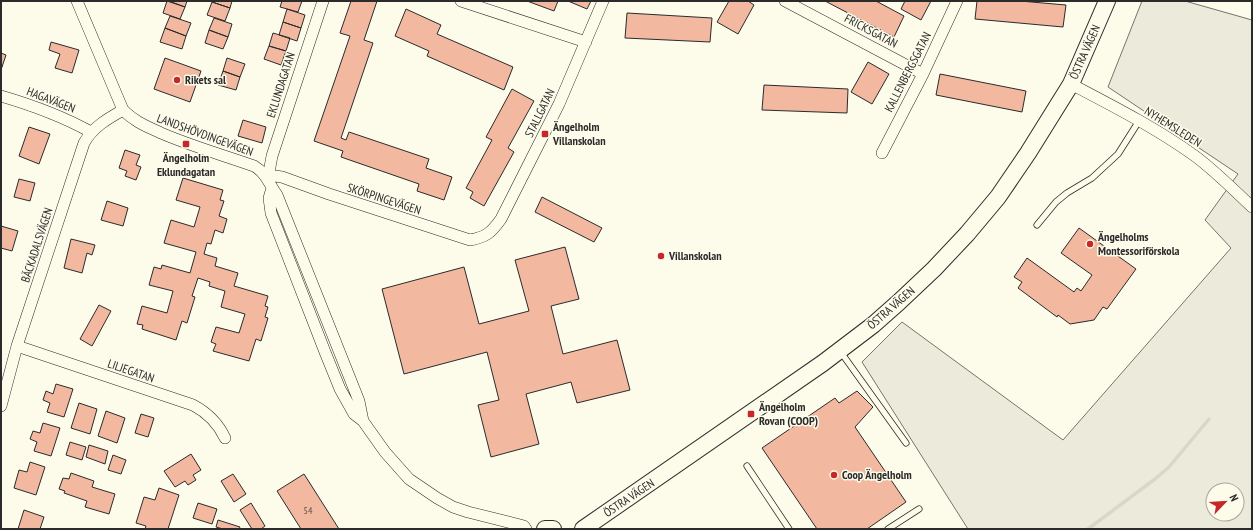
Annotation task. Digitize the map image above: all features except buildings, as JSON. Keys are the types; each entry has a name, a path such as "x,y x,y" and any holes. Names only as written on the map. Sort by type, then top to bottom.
{"main road":[{"name":"ÖSTRA VÄGEN","path":"583,529 840,351 905,297 934,270 998,197 1032,147 1071,84 1107,1"},
{"path":"545,529 553,529"}],"street":[{"path":"78,1 123,110"},
{"name":"EKLUNDAGATAN","path":"270,183 275,149 323,1"},
{"path":"461,1 586,42"},
{"name":"STALLGATAN","path":"492,232 501,219 556,110 603,1"},
{"name":"FRICKSGATAN","path":"785,1 923,74"},
{"name":"KALLENBERGSGATAN","path":"882,153 923,74 957,1"},
{"name":"NYHEMSLEDEN","path":"1071,84 1177,143 1196,157 1252,206"},
{"name":"HAGAVÄGEN","path":"1,96 67,119 91,132"},
{"name":"BÄCKADALSVÄGEN","path":"1,406 17,346 84,143 91,132 107,119 123,110"},
{"name":"LANDSHÖVDINGEVÄGEN","path":"123,110 132,118 151,129 186,144 254,166 261,170 277,195 359,401 363,421"},
{"name":"SKÖRPINGEVÄGEN","path":"270,183 275,176 282,177 470,240 482,238 492,232"},
{"name":"LANDSHÖVDINGEVÄGEN","path":"270,183 269,198 271,213 340,389 354,414 363,421 384,452 409,479 437,498 453,507 524,526 526,529"},
{"name":"LILJEGATAN","path":"17,346 194,405 215,422 225,438"}],"lane":[{"path":"1037,225 1056,202 1067,193 1092,178 1118,154 1139,121"},
{"path":"840,351 906,443"},
{"path":"747,466 789,529"},
{"path":"888,529 919,509"}],"shaded area":[{"path":"1142,1 1185,1 1252,20 1252,529 968,529 862,362 902,322 1063,440 1231,248 1205,220 1238,174 1108,87"}],"waterway":[{"path":"1088,529 1169,467 1209,419"}],"place":[{"name":"Rikets sal","path":"177,80"},
{"name":"Ängelholm Villanskolan","path":"545,134"},
{"name":"Ängelholm Eklundagatan","path":"186,144"},
{"name":"Ängelholms Montessoriförskola","path":"1090,244"},
{"name":"Villanskolan","path":"661,256"},
{"name":"Ängelholm Rovan (COOP)","path":"751,414"},
{"name":"Coop Ängelholm","path":"834,475"}]}
